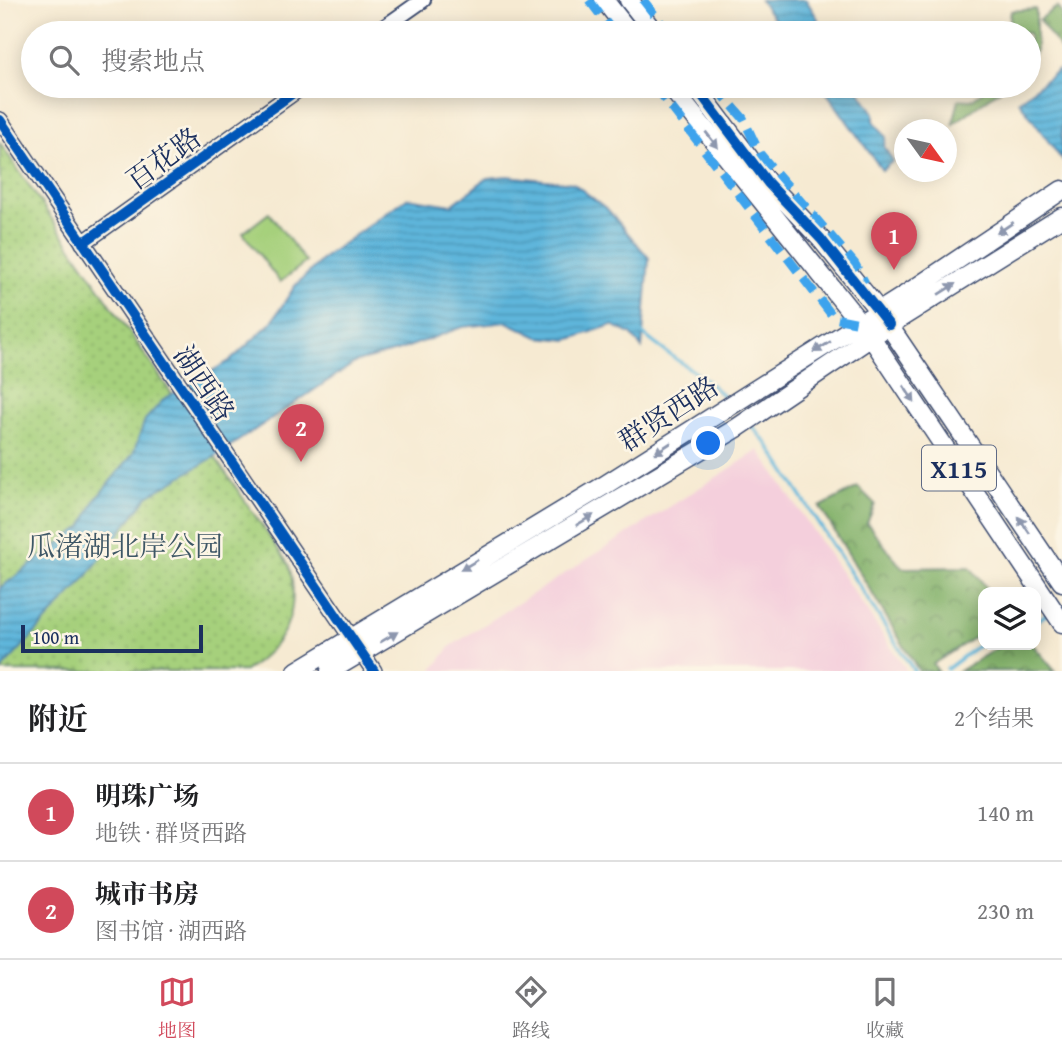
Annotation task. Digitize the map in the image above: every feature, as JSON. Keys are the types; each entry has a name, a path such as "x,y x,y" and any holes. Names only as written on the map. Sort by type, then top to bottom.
{"main road":[{"path":"604,0 621,21"},
{"path":"629,0 646,21"},
{"name":"X115","path":"679,98 754,195 809,256 865,330 1062,623"},
{"name":"X115","path":"704,98 768,183 821,239 884,318 1062,582"},
{"name":"群贤西路","path":"884,318 1062,190"},
{"name":"群贤西路","path":"330,671 355,646 747,394 1062,217"},
{"name":"群贤西路","path":"297,671 355,646 737,428 865,330"}],"street":[{"path":"393,21 423,0"},
{"name":"百花路","path":"83,243 286,98"},
{"name":"湖西路","path":"0,120 374,671"}],"shaded area":[{"path":"759,450 907,671 432,671 451,646"}],"green space":[{"path":"1057,7 1062,14 1062,51 1041,21 1039,20"},
{"path":"1036,9 1036,21 1010,21 1011,11"},
{"path":"989,98 957,121 954,119 959,99"},
{"name":"瓜渚湖北岸公园","path":"0,143 289,565 293,598 286,626 270,650 245,671 0,671"},
{"path":"269,213 306,262 280,282 243,233"},
{"path":"858,487 875,504 867,523 902,568 970,567 986,587 978,587 978,635 933,664 938,671 919,671 820,507"},
{"path":"994,650 1037,650 1055,671 959,671"}],"water":[{"path":"760,0 806,0 818,19 818,21 775,21"},
{"path":"1058,70 1062,75 1062,160 1019,101 1023,98 1041,98 1041,84"},
{"path":"831,98 864,98 874,113 874,121 886,137 884,147 893,161 882,170"},
{"path":"507,176 573,183 608,210 649,258 642,348 631,334 612,325 568,340 538,337 507,322 462,327 397,351 356,362 211,459 148,496 83,581 0,671 0,588 83,526 95,500 133,454 145,420 164,399 231,360 271,323 295,286 326,256 407,198 452,205 487,178"}],"waterway":[{"path":"642,333 709,383 729,402"},
{"path":"751,425 768,445 914,671"},
{"path":"1041,618 1049,613"},
{"path":"947,669 978,646"}],"marked path":[{"path":"589,0 605,21"},
{"path":"643,0 660,21"},
{"path":"664,98 834,318 860,323"},
{"path":"726,98 743,118 760,154 855,264 865,283"}],"cycle path":[{"path":"83,243 286,98"},
{"path":"704,98 768,183 821,239 889,325"},
{"path":"0,120 374,671"}],"place":[{"name":"明珠广场","path":"894,270"},
{"name":"城市书房","path":"301,462"}]}
